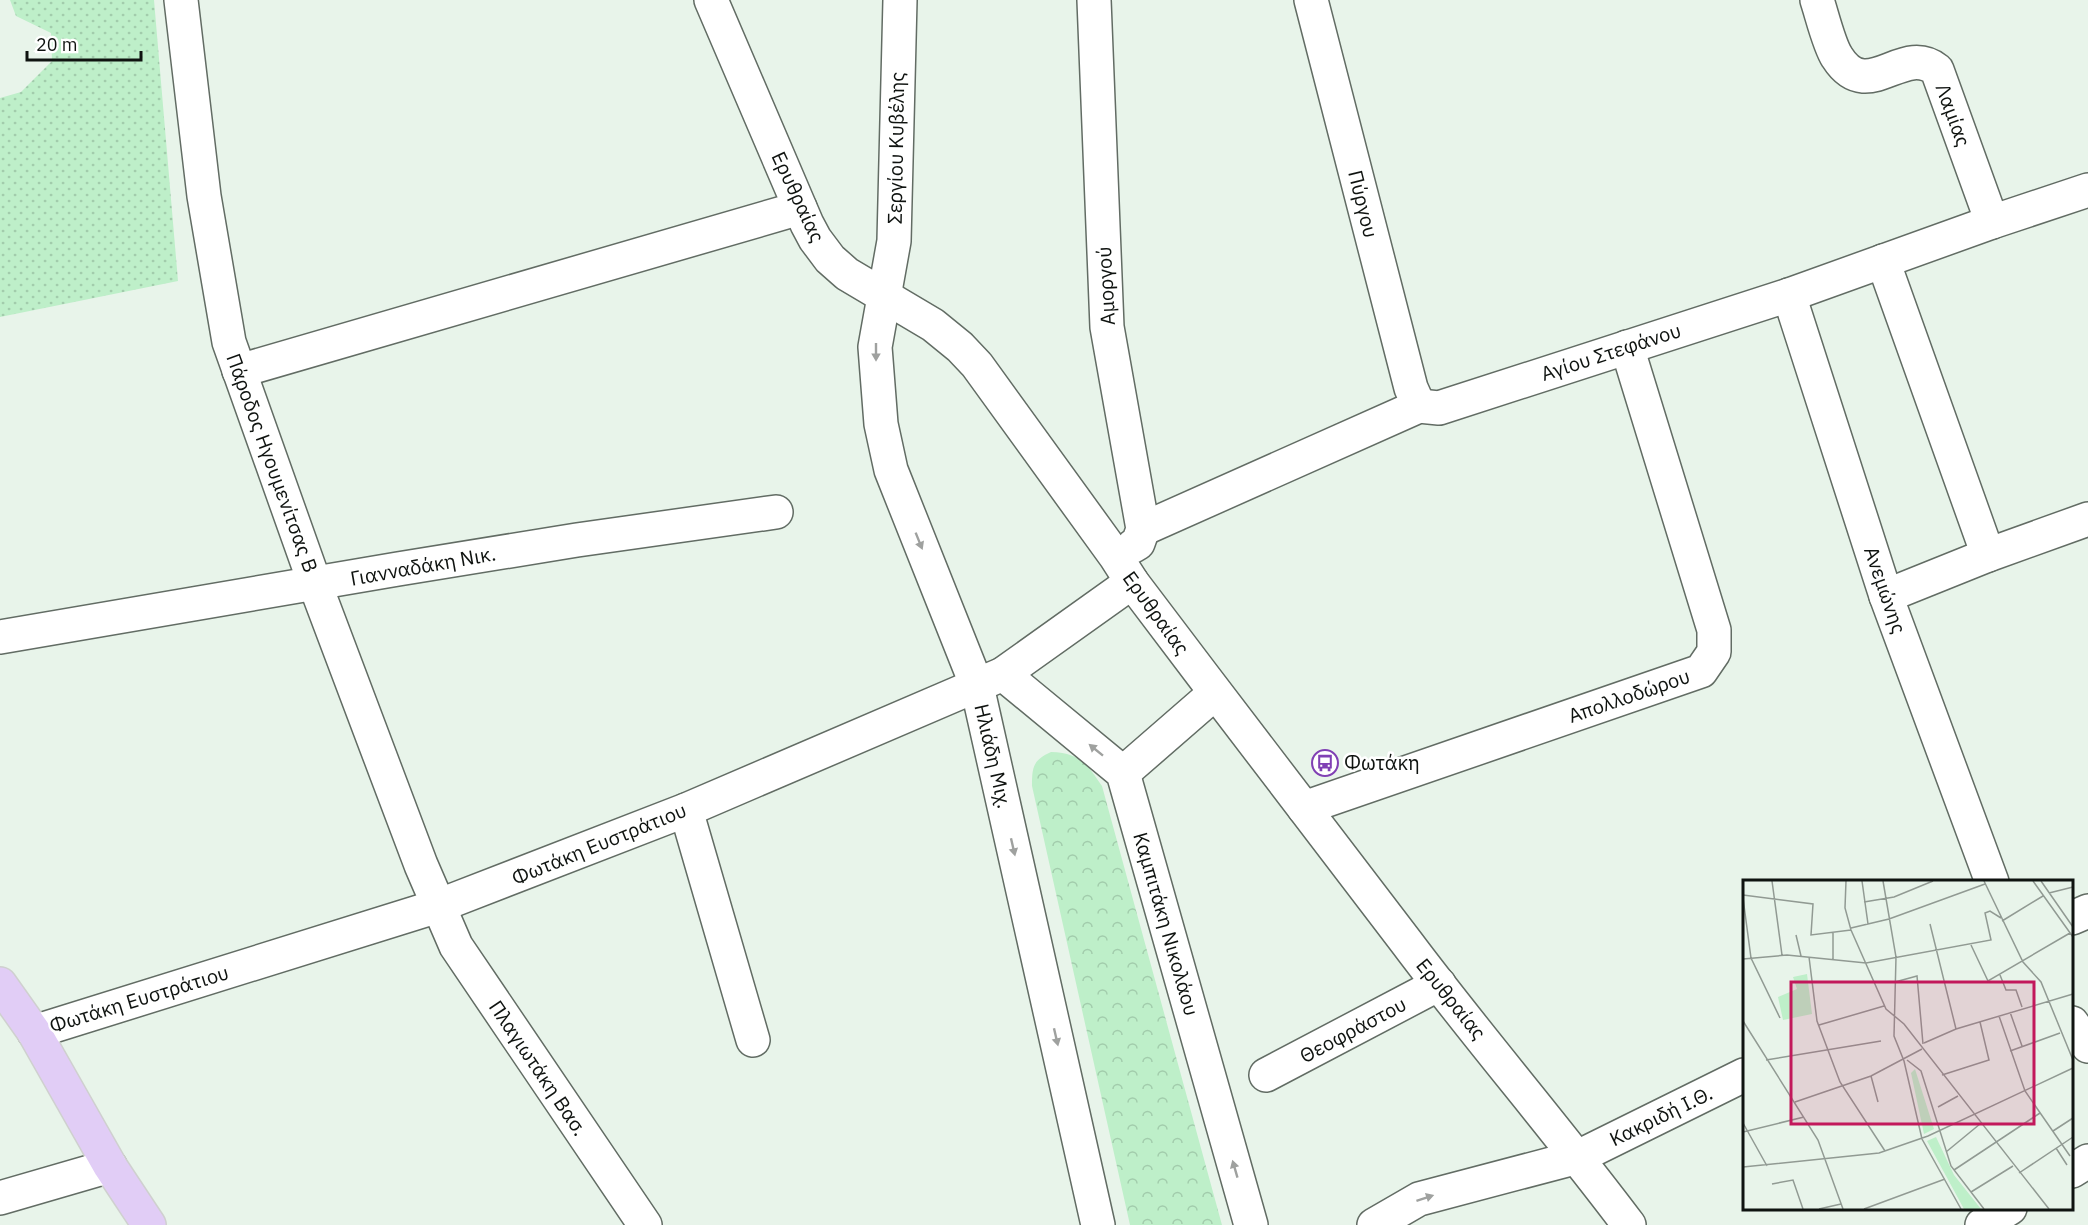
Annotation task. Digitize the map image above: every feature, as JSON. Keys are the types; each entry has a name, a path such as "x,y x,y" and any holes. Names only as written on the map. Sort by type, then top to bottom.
{"main road":[{"path":"0,984 34,1032 110,1166 149,1225"}],"street":[{"name":"Πάροδος Ηγουμενίτσας Β","path":"181,0 209,230 229,342 315,584 438,906"},
{"name":"Ερυθραίας","path":"711,0 815,239 830,259 847,274 933,325 960,347 977,365 1215,693 1439,984 1578,1157 1629,1225"},
{"name":"Αμοργού","path":"1094,0 1107,327 1143,529"},
{"name":"Πύργου","path":"1311,0 1410,388 1419,406"},
{"name":"Λαμίας","path":"1817,0 1836,57 1848,71 1868,77 1915,62 1927,63 1936,70 1992,222"},
{"name":"Σεργίου Κυβέλης","path":"884,295 894,241 902,1"},
{"name":"Αγίου Στεφάνου","path":"1143,529 1419,406 1439,408 1789,295 2088,190"},
{"path":"239,371 800,208"},
{"path":"1883,261 1988,555"},
{"name":"Ηλιάδη Μιχ.","path":"884,295 875,347 881,424 891,470 990,680 1098,1225"},
{"name":"Ανεμώνης","path":"1789,295 1886,596 1991,880"},
{"name":"Απολλοδώρου","path":"1304,808 1701,671 1714,652 1714,630 1627,347"},
{"name":"Γιανναδάκη Νικ.","path":"0,637 398,568 776,512"},
{"path":"1886,596 1988,555 2088,519"},
{"path":"1124,570 1143,529"},
{"name":"Φωτάκη Ευστράτιου","path":"34,1032 438,906 686,810 990,680 1124,570"},
{"path":"990,680 1123,773 1215,693"},
{"name":"Καμπιτάκη Νικολάου","path":"1123,773 1251,1225"},
{"path":"686,810 753,1040"},
{"name":"Πλαγιωτάκη Βασ.","path":"438,906 456,946 483,988 645,1225"},
{"path":"2073,918 2088,911"},
{"name":"Θεοφράστου","path":"1266,1075 1439,984"},
{"path":"2073,1024 2088,1046"},
{"name":"Κακριδή Ι.Θ.","path":"1374,1225 1419,1199 1578,1157 1743,1075"},
{"path":"2073,1170 2088,1161"},
{"path":"0,1198 110,1166"},
{"path":"1982,1225 2008,1210"}],"green space":[{"path":"10,0 154,0 178,281 0,317 0,98 21,92 52,61 51,33 16,16"},
{"path":"1051,752 1076,757 1082,761 1102,786 1222,1225 1130,1225 1032,786 1032,774 1037,761"}],"place":[{"name":"Φωτάκη","path":"1325,763"}]}
